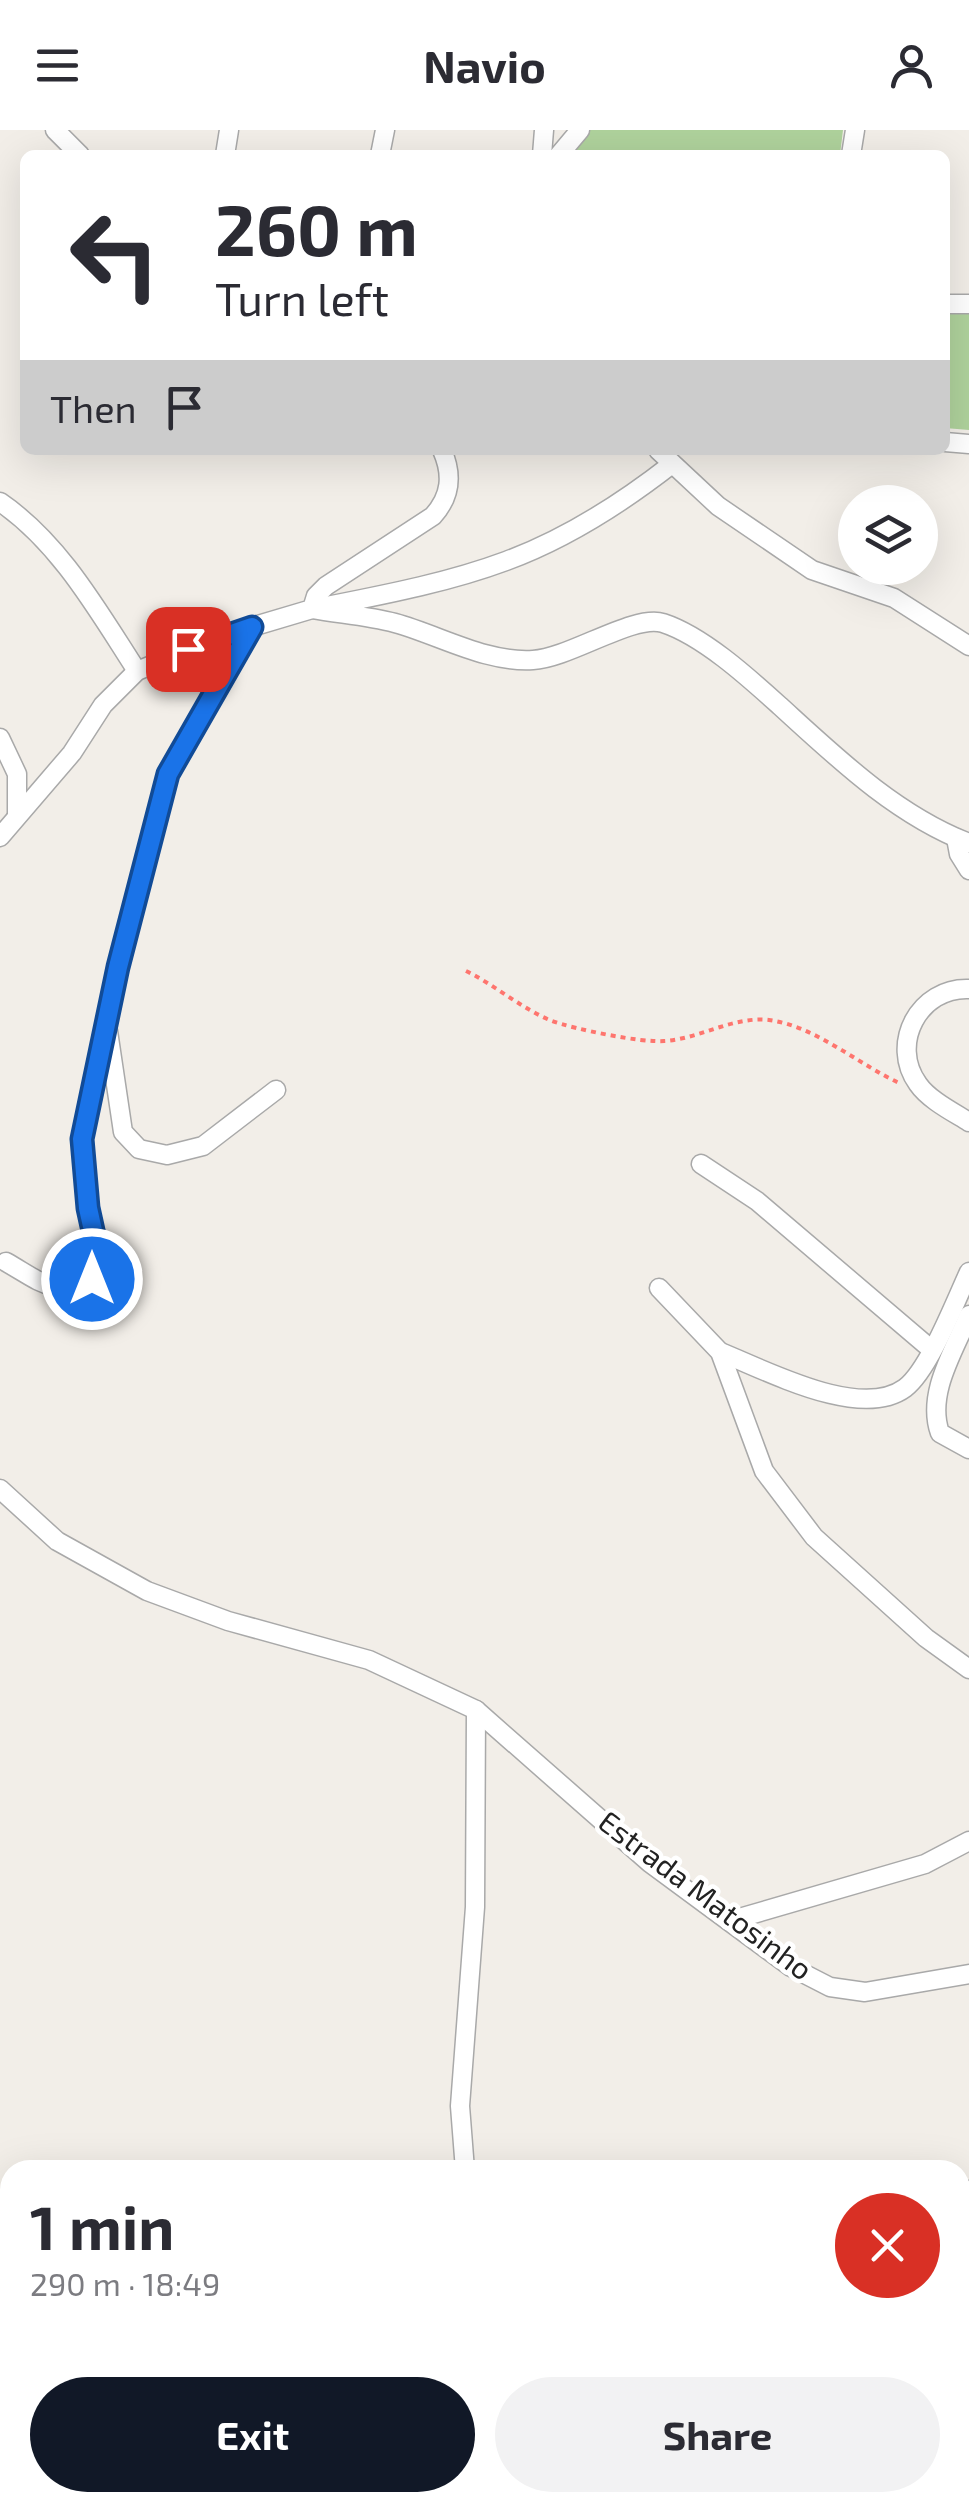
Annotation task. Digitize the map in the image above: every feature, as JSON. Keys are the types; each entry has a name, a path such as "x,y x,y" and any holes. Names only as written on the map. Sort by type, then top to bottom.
{"street":[{"path":"55,130 75,150"},
{"path":"563,150 580,130"},
{"path":"312,610 316,596 326,586 433,516 446,501 450,484 443,455"},
{"path":"663,455 718,506 812,570 894,598 969,646"},
{"path":"0,837 72,754 103,706 137,671 252,627 440,581 507,560 604,512 672,464"},
{"path":"0,502 38,534 78,581 137,671"},
{"path":"312,610 391,622 505,659 536,660 634,626 664,624 749,678 880,792 962,841 959,854 969,870"},
{"path":"6,1262 47,1285 67,1288 92,1279 99,1258 88,1208 82,1139 106,1020 168,774 252,627"},
{"path":"0,738 17,774 17,815"},
{"path":"969,989 949,989 924,1006 912,1026 906,1058 918,1086 969,1122"},
{"path":"106,1020 124,1132 139,1149 167,1154 203,1146 276,1090"},
{"path":"701,1164 758,1201 932,1350"},
{"path":"720,1352 854,1400 882,1399 907,1387 932,1350 969,1272"},
{"path":"659,1288 720,1352 764,1471 804,1524 926,1638 969,1669"},
{"path":"969,1315 942,1380 934,1415 940,1433 969,1449"},
{"name":"Estrada Matosinho","path":"0,1489 57,1541 147,1591 228,1621 369,1660 476,1710 650,1863 791,1967 830,1987 865,1992 969,1974"},
{"path":"465,2160 460,2106 474,1906 476,1710"},
{"path":"728,1920 925,1864 969,1841"}],"path":[{"path":"466,971 550,1020 660,1042 692,1038 747,1020 769,1020 791,1026 896,1082 918,1086"}],"green space":[{"path":"590,130 843,130 841,150 572,150"},
{"path":"950,312 969,312 969,430 950,428"}],"route":[{"path":"92,1279 99,1258 88,1208 82,1139 118,967 168,774 252,627 188,649"}]}
